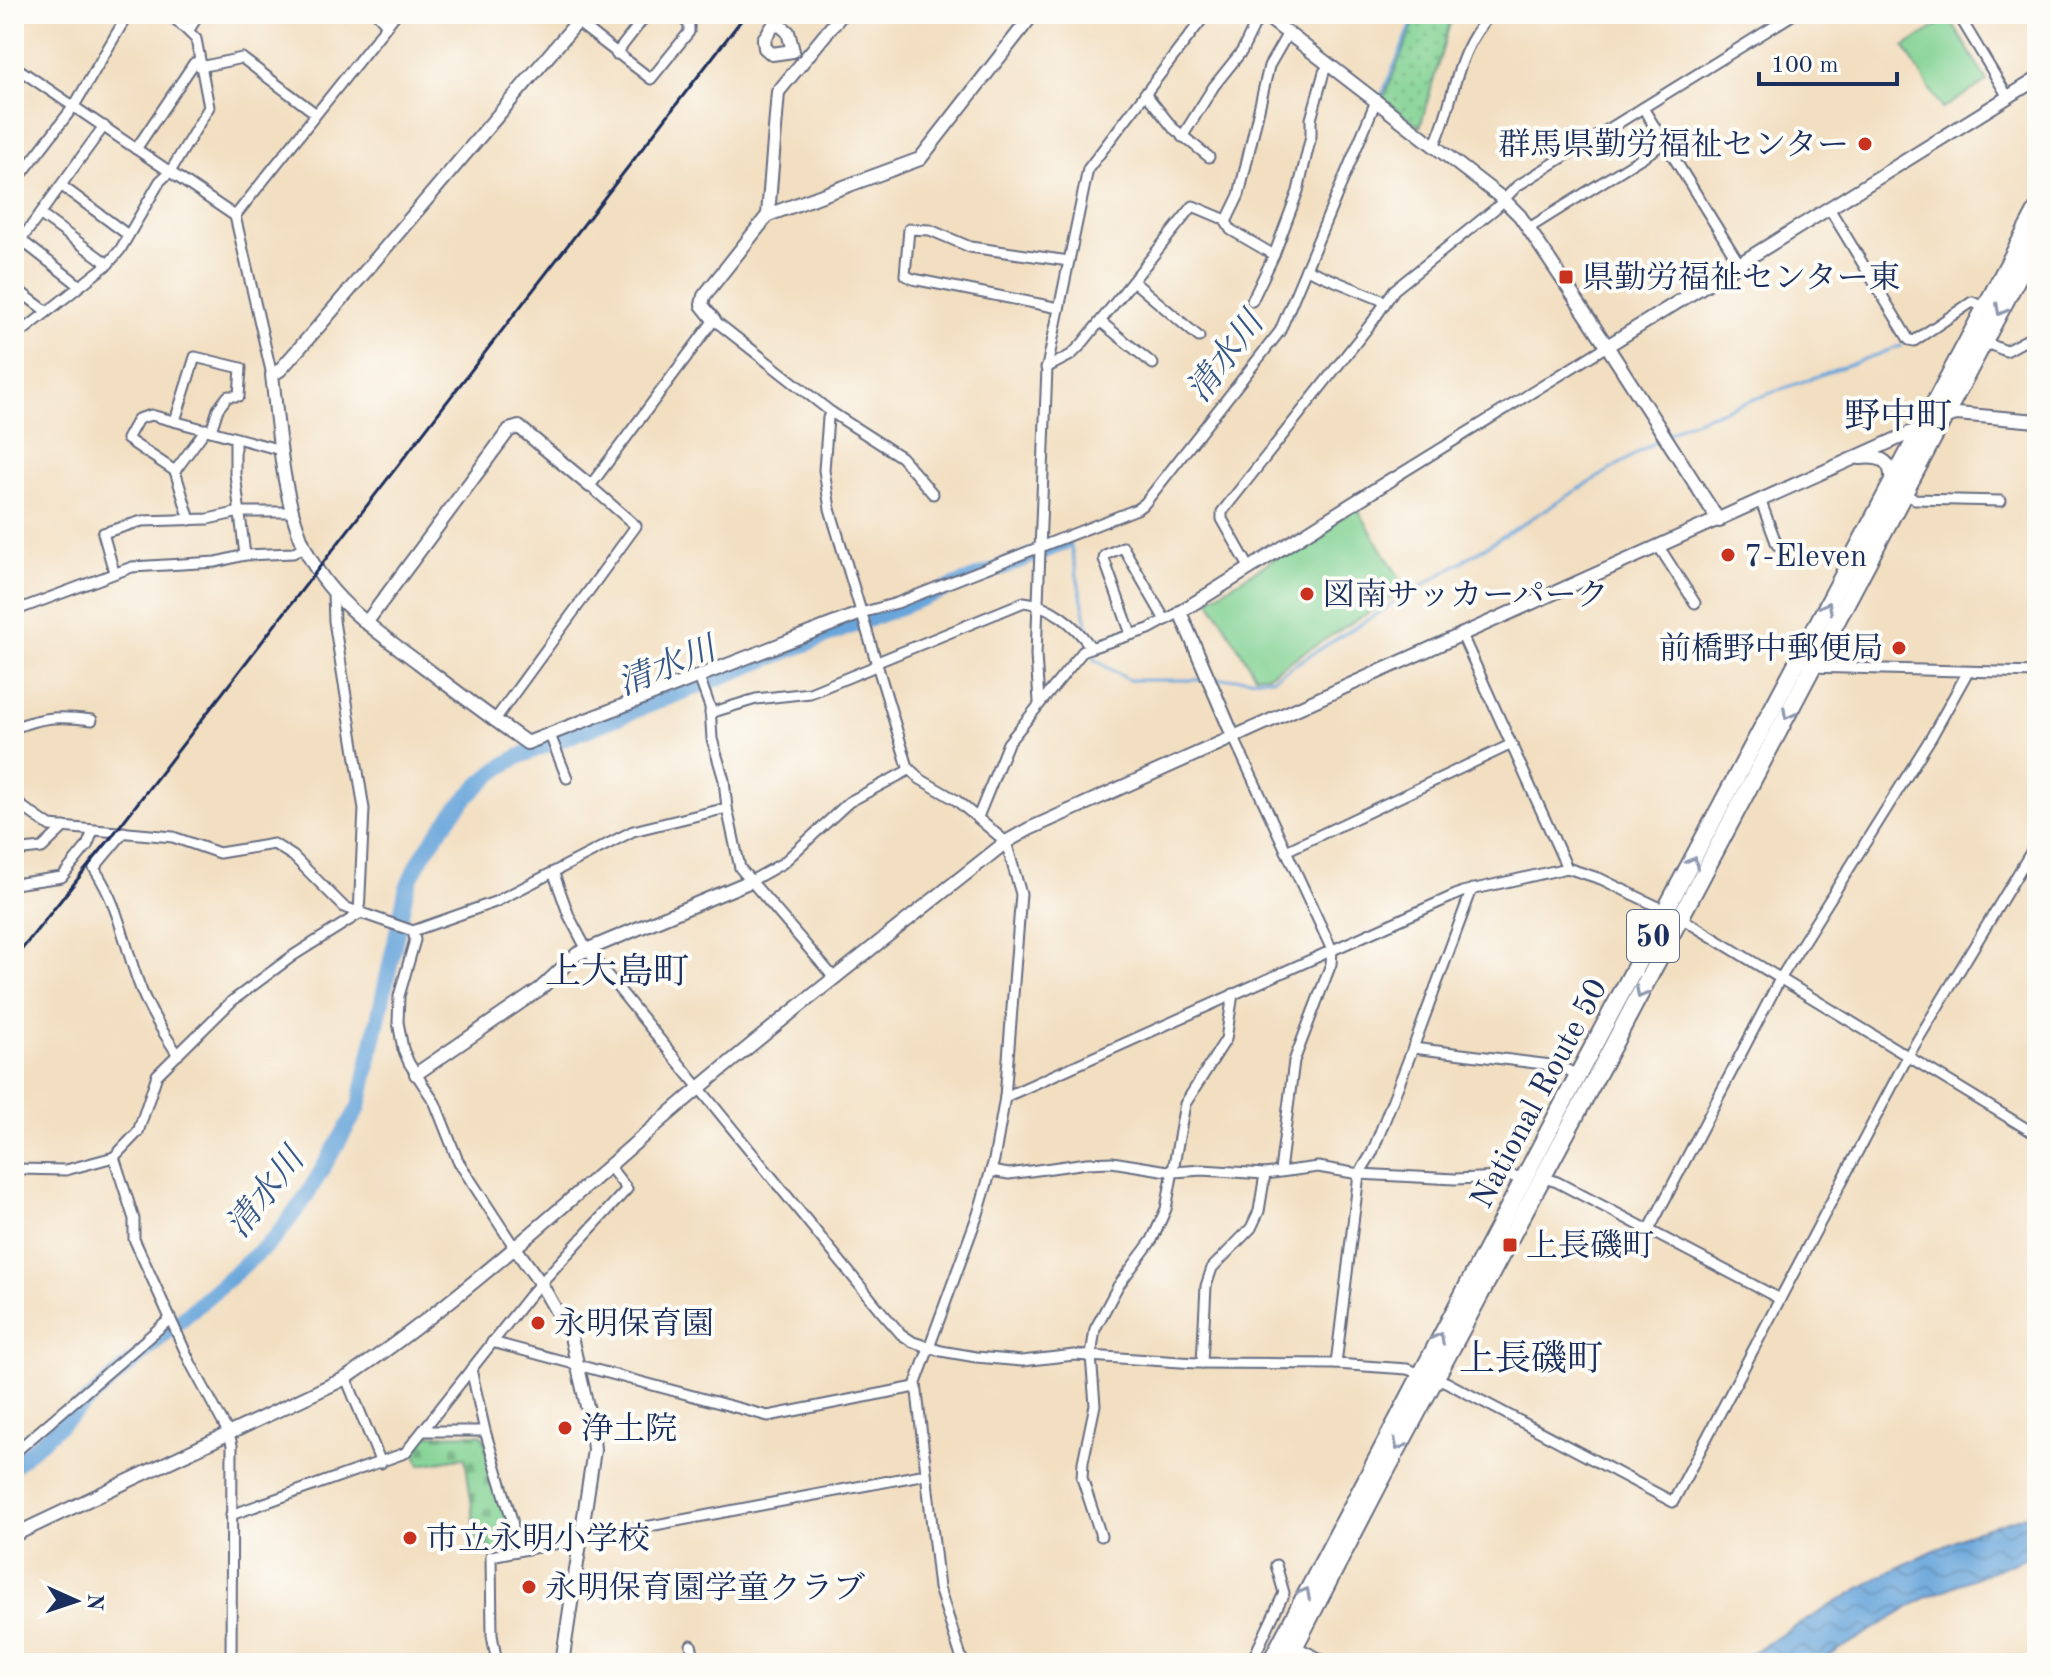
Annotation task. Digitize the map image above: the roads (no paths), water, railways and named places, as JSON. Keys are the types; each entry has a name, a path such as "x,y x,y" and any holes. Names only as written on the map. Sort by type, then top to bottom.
{"highway":[{"name":"National Route 50","path":"1897,490 1922,428 2037,210"},
{"name":"National Route 50","path":"1270,1663 1280,1639 1428,1375 1543,1178 1674,915 1897,490 1945,416 2037,241"},
{"name":"National Route 50","path":"1428,1375 1578,1075 1674,915"},
{"name":"National Route 50","path":"1280,1639 1286,1663"}],"street":[{"path":"14,184 74,106 128,14"},
{"path":"14,338 108,264 120,250 160,181 170,172 209,107 196,39 170,14"},
{"path":"189,30 199,14"},
{"path":"377,14 387,25"},
{"path":"235,216 396,14"},
{"path":"616,54 647,14"},
{"path":"272,375 310,337 581,18 616,54 647,78 653,78 689,32 689,24 676,14"},
{"path":"768,215 778,92 798,55 842,14"},
{"path":"933,494 901,457 831,412 714,320 702,305 704,296 768,215 920,159 1033,14"},
{"path":"1039,702 1036,655 1045,368 1090,165 1206,14"},
{"path":"1182,137 1214,86 1240,54 1262,14 1503,199 1529,228 1719,521"},
{"path":"1434,146 1464,52 1491,14"},
{"path":"1249,567 1222,519 1222,512 1394,290 1496,208 1517,186 1794,14"},
{"path":"1958,14 2008,97"},
{"path":"1274,255 1225,225 1239,195 1269,66 1288,33"},
{"path":"136,149 194,63 242,58 315,113"},
{"path":"1252,301 1274,255 1298,191 1311,136 1311,119 1324,72 1329,65"},
{"path":"14,66 235,216 272,375 281,450 293,512 304,546 333,593 366,623 527,743 552,740 1040,549 1145,503 1280,331 1376,101"},
{"path":"978,817 1008,743 1072,662 1090,646 1149,629 1180,612 2037,79"},
{"path":"1145,93 1182,137 1209,157"},
{"path":"1643,108 1739,263"},
{"path":"14,250 104,126"},
{"path":"1529,228 1665,143"},
{"path":"62,186 128,235"},
{"path":"1045,368 1071,355 1134,282 1193,206 1226,220"},
{"path":"1829,208 1909,340 1914,341 1972,302 1985,307"},
{"path":"41,215 108,264"},
{"path":"1059,308 905,275 909,229 930,230 970,247 1069,261"},
{"path":"21,240 79,285"},
{"path":"1306,269 1384,301"},
{"path":"1134,282 1199,337"},
{"path":"14,287 46,311"},
{"path":"590,486 714,320"},
{"path":"1101,322 1153,364"},
{"path":"1984,342 2006,351 2037,334"},
{"path":"175,421 195,357 241,368 239,396 228,396 208,430 175,471"},
{"path":"831,412 825,457 828,498 909,770 978,817 1006,842 1021,894 1005,1097 991,1171 915,1387 939,1588 963,1661 951,1663"},
{"path":"14,1535 346,1378 392,1347 699,1088 1006,842 1029,829 1719,521 1945,416 1957,414 2037,421"},
{"path":"190,520 175,471 127,439 138,419 151,415 281,450"},
{"path":"366,623 509,430 519,427 636,526 494,721"},
{"path":"235,439 235,474 245,555"},
{"path":"1858,458 1878,458 1887,463 1897,490 1915,499 2001,501"},
{"path":"1761,502 1777,545"},
{"path":"114,572 103,533 142,521 208,519 240,512 293,512"},
{"path":"14,611 132,567 293,553 304,546"},
{"path":"1131,634 1104,559 1105,555 1123,547 1165,620"},
{"path":"1659,547 1695,603"},
{"path":"333,593 334,621 364,809 359,914"},
{"path":"710,713 756,699 810,693 1016,604 1030,603 1070,623 1090,646"},
{"path":"1180,612 1233,736 1332,950 1331,964 1294,1061 1280,1171"},
{"path":"1461,634 1567,868"},
{"path":"1805,666 2037,673"},
{"path":"1649,1230 1780,979 1932,736 1967,673"},
{"path":"701,682 710,713 712,739 724,780 740,868 835,979"},
{"path":"14,728 60,716 92,720"},
{"path":"552,740 567,778"},
{"path":"1286,851 1512,744"},
{"path":"416,1074 540,989 569,959 751,881 783,863 849,802 909,770"},
{"path":"14,801 50,826 173,837 219,853 274,844 293,856 344,907 413,931 486,906 633,831 727,808"},
{"path":"14,851 42,848 64,827"},
{"path":"14,884 62,877 87,846 93,831"},
{"path":"124,832 94,868 121,922 139,984 157,1022 178,1055"},
{"path":"554,874 569,916 587,950 894,1326 913,1342 976,1357 1022,1361 1074,1355 1202,1363 1336,1364 1428,1375 1673,1502 1908,1056 2037,842"},
{"path":"1005,1097 1472,889 1567,868 1601,879 1674,915 2037,1135"},
{"path":"1336,1364 1359,1174 1372,1153 1472,889"},
{"path":"14,1173 17,1169 66,1170 114,1157 138,1132 157,1075 232,1001 294,955 359,914"},
{"path":"413,931 415,940 401,985 398,1014 403,1049 435,1103 458,1161 541,1284 571,1337 592,1428 594,1450 562,1663"},
{"path":"1101,1536 1082,1478 1095,1405 1091,1356 1095,1329 1118,1286 1152,1240 1166,1209 1185,1104 1226,1039 1233,994"},
{"path":"1413,1048 1559,1066 1578,1075"},
{"path":"114,1157 134,1219 134,1239 232,1445 231,1663"},
{"path":"991,1171 1009,1174 1112,1162 1174,1172 1202,1170 1265,1174 1318,1167 1359,1174 1455,1179 1543,1178 1780,1299"},
{"path":"231,1515 405,1453 492,1342 627,1189 609,1166"},
{"path":"1202,1363 1206,1286 1212,1268 1251,1228 1259,1211 1265,1174"},
{"path":"14,1453 170,1319"},
{"path":"492,1342 768,1416 915,1387"},
{"path":"471,1369 485,1431 512,1520 516,1551"},
{"path":"346,1378 381,1463"},
{"path":"423,1431 485,1431"},
{"path":"497,1663 492,1635 491,1556 926,1474"},
{"path":"1251,1663 1280,1639 1284,1593 1276,1565"},
{"path":"1280,1639 1329,1663"},
{"path":"691,1645 696,1663"}],"water":[{"path":"2037,1512 2037,1553 1927,1597 1817,1663 1734,1663 1881,1576 1974,1531"}],"waterway":[{"name":"清水川","path":"1380,99 1416,14"},
{"name":"清水川","path":"1291,317 1305,284"},
{"path":"1666,435 1685,424 1901,346"},
{"path":"1212,679 1273,678 1660,439"},
{"path":"1069,540 1064,543 1071,547 1091,643"},
{"name":"清水川","path":"14,1465 274,1239 304,1200 359,1107 406,891 412,876 431,842 483,781 534,750 1064,543"},
{"path":"1093,650 1095,660 1129,680 1204,680"}],"railway":[{"path":"14,959 746,14"}],"place":[{"name":"群馬県勤労福祉センター","path":"1865,144"},
{"name":"県勤労福祉センター東","path":"1566,277"},
{"name":"7-Eleven","path":"1728,555"},
{"name":"図南サッカーパーク","path":"1307,594"},
{"name":"前橋野中郵便局","path":"1899,648"},
{"name":"上長磯町","path":"1510,1245"},
{"name":"永明保育園","path":"538,1323"},
{"name":"浄土院","path":"565,1428"},
{"name":"市立永明小学校","path":"410,1538"},
{"name":"永明保育園学童クラブ","path":"529,1587"}],"district":[{"name":"野中町","path":"1898,415"},
{"name":"上大島町","path":"617,970"},
{"name":"上長磯町","path":"1531,1357"}]}
